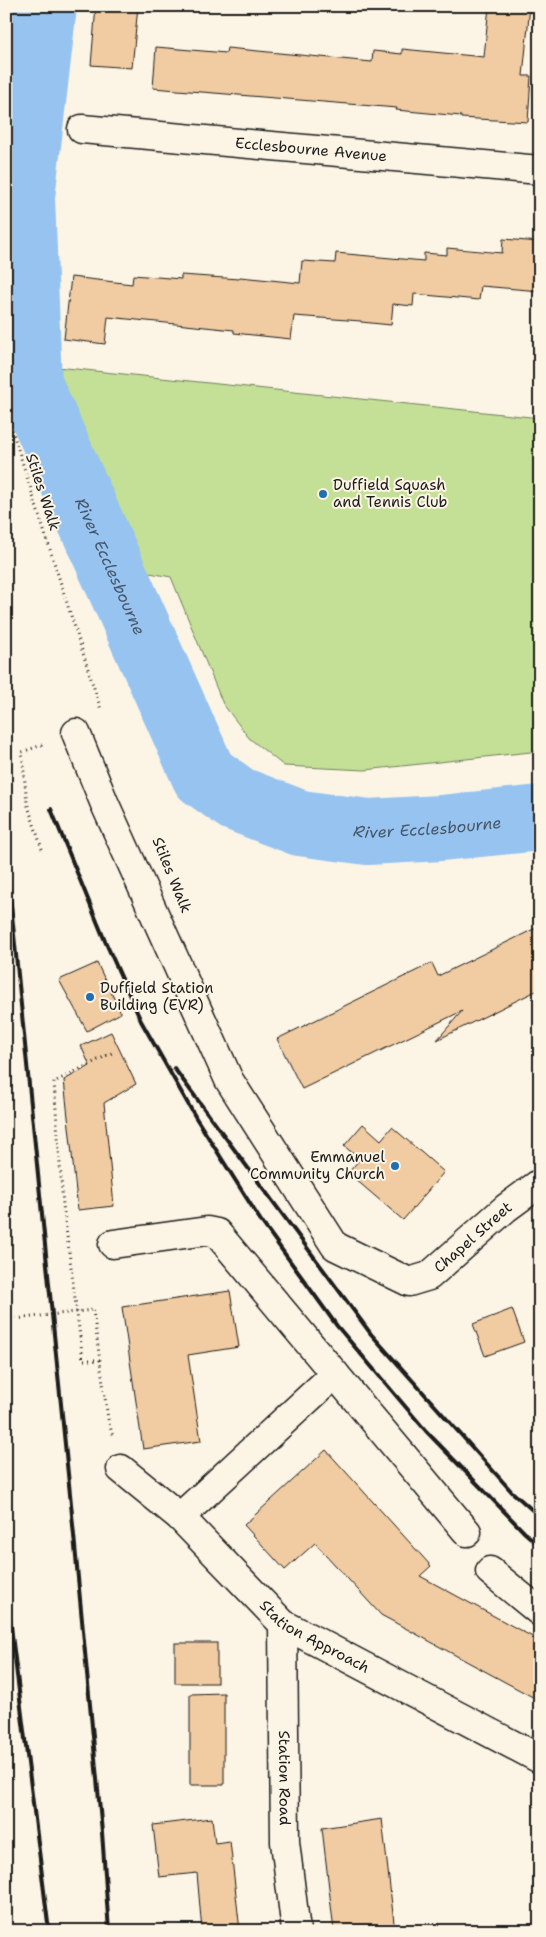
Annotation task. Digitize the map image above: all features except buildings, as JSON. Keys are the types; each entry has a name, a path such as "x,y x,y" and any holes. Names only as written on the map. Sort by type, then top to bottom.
{"street":[{"name":"Ecclesbourne Avenue","path":"82,129 540,170"},
{"name":"Chapel Street","path":"76,733 104,802 229,1080 335,1246 409,1282 429,1276 506,1208 540,1183"},
{"path":"112,1244 207,1231 217,1233 467,1532"},
{"path":"180,1517 335,1374"},
{"name":"Station Approach","path":"120,1469 180,1517 283,1624 539,1758"},
{"path":"490,1571 540,1612"},
{"name":"Station Road","path":"283,1624 285,1842 296,1931"}],"path":[{"name":"Stiles Walk","path":"6,411 104,719"},
{"path":"42,849 28,803 22,752 76,733"},
{"path":"100,1360 83,1360 63,1205 54,1082 114,1052"},
{"path":"6,1320 93,1310 108,1419 120,1469"}],"green space":[{"name":"Duffield Squash and Tennis Club","path":"57,367 540,418 540,751 365,770 284,766 249,738 223,704 171,577 134,570"}],"waterway":[{"name":"River Ecclesbourne","path":"44,6 22,197 29,384 204,775 237,799 300,823 368,832 441,828 540,818"}],"railway":[{"path":"51,809 105,941 141,1021 196,1118 261,1221 337,1326 426,1431 525,1533 540,1546"},
{"path":"6,855 71,1504 102,1832 109,1931"},
{"path":"174,1068 371,1334 512,1492 540,1517"},
{"path":"6,1587 49,1931"}],"place":[{"name":"Duffield Squash and Tennis Club","path":"323,494"},
{"name":"Duffield Station Building (EVR)","path":"90,997"},
{"name":"Emmanuel Community Church","path":"395,1166"}]}
